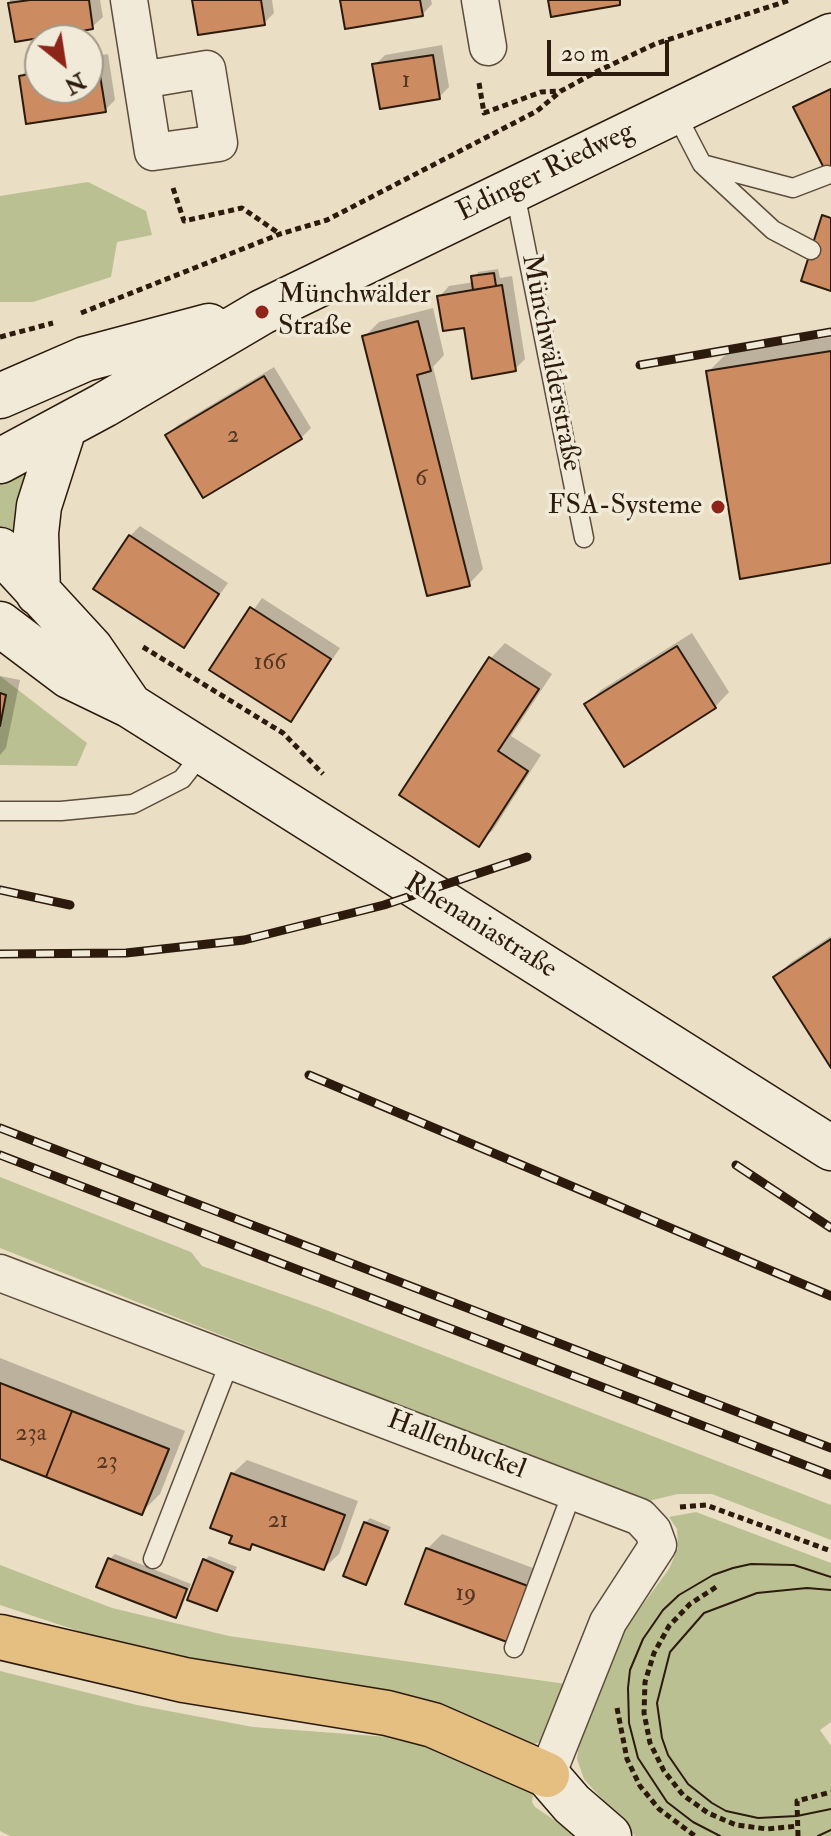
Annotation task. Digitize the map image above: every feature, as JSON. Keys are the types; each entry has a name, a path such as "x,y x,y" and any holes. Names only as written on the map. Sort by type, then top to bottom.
{"highway":[{"path":"0,1637 184,1680 387,1713 433,1725 547,1775"}],"main road":[{"name":"Edinger Riedweg","path":"0,461 64,428 262,312 831,36"},
{"name":"Edinger Riedweg","path":"0,396 85,359 262,312"},
{"path":"38,593 36,533 39,506 64,428"},
{"name":"Rhenaniastraße","path":"0,550 91,649 129,705"},
{"name":"Rhenaniastraße","path":"0,624 69,676 129,705 204,751 831,1148"},
{"path":"547,1775 572,1804 609,1836"}],"street":[{"path":"129,0 153,152 219,143 207,69 142,80"},
{"path":"480,0 488,47"},
{"name":"Hallenbuckel","path":"0,1273 640,1517"},
{"path":"547,1775 608,1622 658,1545 653,1531 640,1517"}],"lane":[{"path":"674,110 702,164 773,230 811,250"},
{"path":"702,164 793,188 827,175"},
{"name":"Münchwälderstraße","path":"513,188 584,538"},
{"path":"0,811 61,811 133,804 182,779 204,751"},
{"path":"153,1559 230,1361"},
{"path":"514,1648 573,1490"}],"path":[{"path":"74,316 280,234 327,220 537,111 561,91 655,44 790,0"},
{"path":"488,47 479,81 484,113 541,92 561,91"},
{"path":"153,152 178,196 184,221 242,208 280,234"},
{"path":"0,337 60,321"},
{"path":"640,1517 678,1507 706,1505 831,1551"},
{"path":"716,1587 690,1604 669,1626 654,1653 644,1698 650,1743 664,1771 683,1795 708,1813 736,1825 767,1829 798,1826"},
{"path":"616,1699 618,1729 627,1759 640,1786 659,1809 695,1836"},
{"path":"798,1836 797,1801 831,1792"}],"green space":[{"path":"88,182 146,211 152,235 117,242 111,277 33,302 0,302 0,196"},
{"path":"33,461 19,549 0,526 0,476"},
{"path":"0,676 87,743 77,766 0,765 0,726 6,695 0,693"},
{"path":"0,1177 191,1252 202,1266 318,1307 831,1505 831,1540 712,1494 678,1494 644,1502 0,1248"},
{"path":"696,1512 831,1563 831,1722 820,1730 831,1746 831,1836 635,1836 584,1779 577,1759 579,1744 624,1630 669,1569 678,1548 677,1529 669,1517"},
{"path":"0,1565 112,1608 229,1636 566,1684 552,1722 540,1742 522,1748 187,1667 0,1605"},
{"path":"0,1671 137,1705 253,1727 443,1741 534,1788 532,1802 535,1807 578,1836 10,1836 0,1831"}],"building":[{"path":"89,0 92,24 24,24 24,40 15,42 8,3"},
{"path":"192,0 261,0 265,25 198,35"},
{"path":"340,0 420,0 423,16 345,29"},
{"path":"548,0 620,0 620,5 551,17"},
{"path":"433,55 440,99 380,109 372,64"},
{"path":"24,75 24,104 104,104 104,100 106,112 26,124 19,76"},
{"path":"831,89 831,182 793,107"},
{"path":"822,215 831,218 831,291 801,281"},
{"path":"494,273 496,286 473,290 471,276"},
{"path":"502,285 516,371 472,379 464,328 443,331 437,296"},
{"path":"418,321 431,371 417,375 470,586 427,596 362,336"},
{"path":"831,351 831,563 740,579 706,371"},
{"path":"264,376 302,439 203,498 165,435"},
{"path":"129,535 219,594 184,648 93,589"},
{"path":"250,607 331,659 291,722 209,670"},
{"path":"677,646 716,708 624,767 584,704"},
{"path":"489,657 539,689 498,751 528,771 479,847 399,795"},
{"path":"0,693 6,695 0,726"},
{"path":"831,939 831,1068 773,977"},
{"path":"0,1383 72,1411 46,1477 0,1459"},
{"path":"72,1411 169,1449 142,1515 46,1477"},
{"path":"231,1473 345,1515 324,1570 252,1544 250,1550 229,1543 232,1536 210,1528"},
{"path":"364,1522 388,1531 366,1585 343,1576"},
{"path":"426,1548 528,1586 507,1642 405,1604"},
{"path":"108,1558 187,1589 176,1618 96,1587"},
{"path":"203,1559 233,1572 217,1611 187,1600"}],"tram line":[{"path":"720,1836 693,1822 667,1802 638,1758 629,1723 628,1688 630,1670 643,1639 663,1610 679,1595 713,1575 733,1568 751,1564 794,1565 831,1577"},
{"path":"831,1590 807,1588 757,1593 704,1613 670,1652 657,1703 668,1755 688,1784 712,1803 726,1811 758,1818 797,1816 831,1809"},
{"path":"818,1836 831,1830"}],"railway":[{"path":"640,365 831,332"},
{"path":"0,954 126,953 244,940 384,905 527,857"},
{"path":"0,890 70,905"},
{"path":"309,1075 831,1296"},
{"path":"0,1128 831,1448"},
{"path":"0,1155 831,1475"},
{"path":"736,1165 831,1228"}],"place":[{"name":"Münchwälder Straße","path":"262,312"},
{"name":"FSA-Systeme","path":"718,507"}]}
